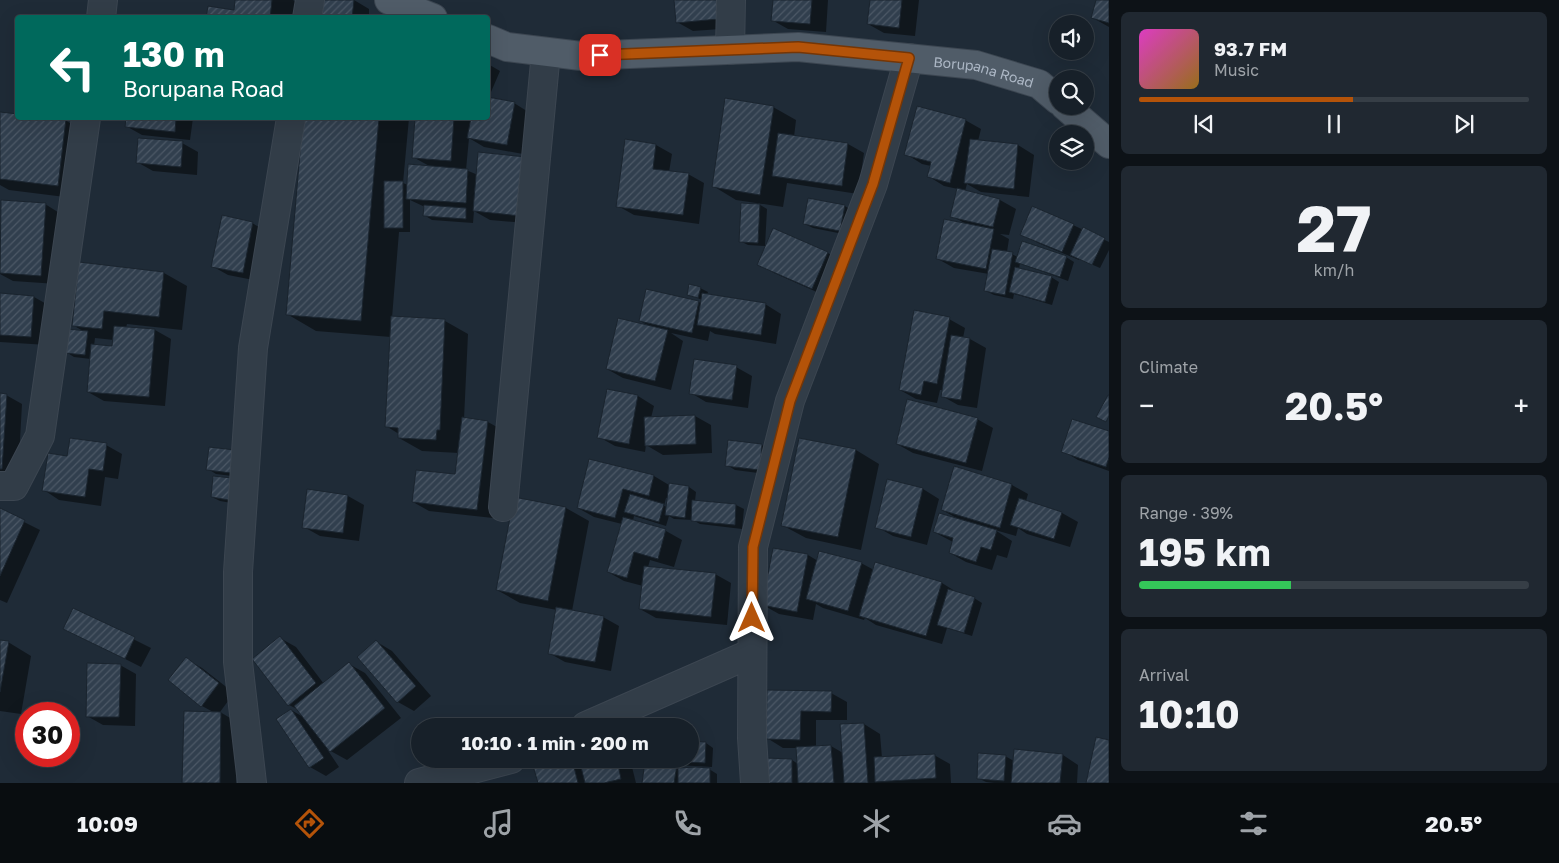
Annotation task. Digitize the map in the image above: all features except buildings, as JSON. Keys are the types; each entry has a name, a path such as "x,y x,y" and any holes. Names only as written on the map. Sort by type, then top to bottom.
{"main road":[{"path":"390,0 426,15"},
{"name":"Borupana Road","path":"490,40 507,47 581,56 798,47 976,65 1039,84 1049,92"},
{"path":"1075,115 1109,144"}],"street":[{"path":"101,15 103,0"},
{"path":"308,15 310,0"},
{"path":"730,50 731,0"},
{"path":"503,507 546,52"},
{"path":"755,783 752,738 753,547 788,410 873,184 909,58"},
{"path":"0,486 14,486 40,436 86,120"},
{"path":"252,783 238,662 238,572 253,348 291,120"},
{"path":"604,718 752,653"},
{"path":"419,783 508,768"}],"route":[{"path":"600,55 798,47 909,58 873,184 790,401 753,547 752,618"}]}
